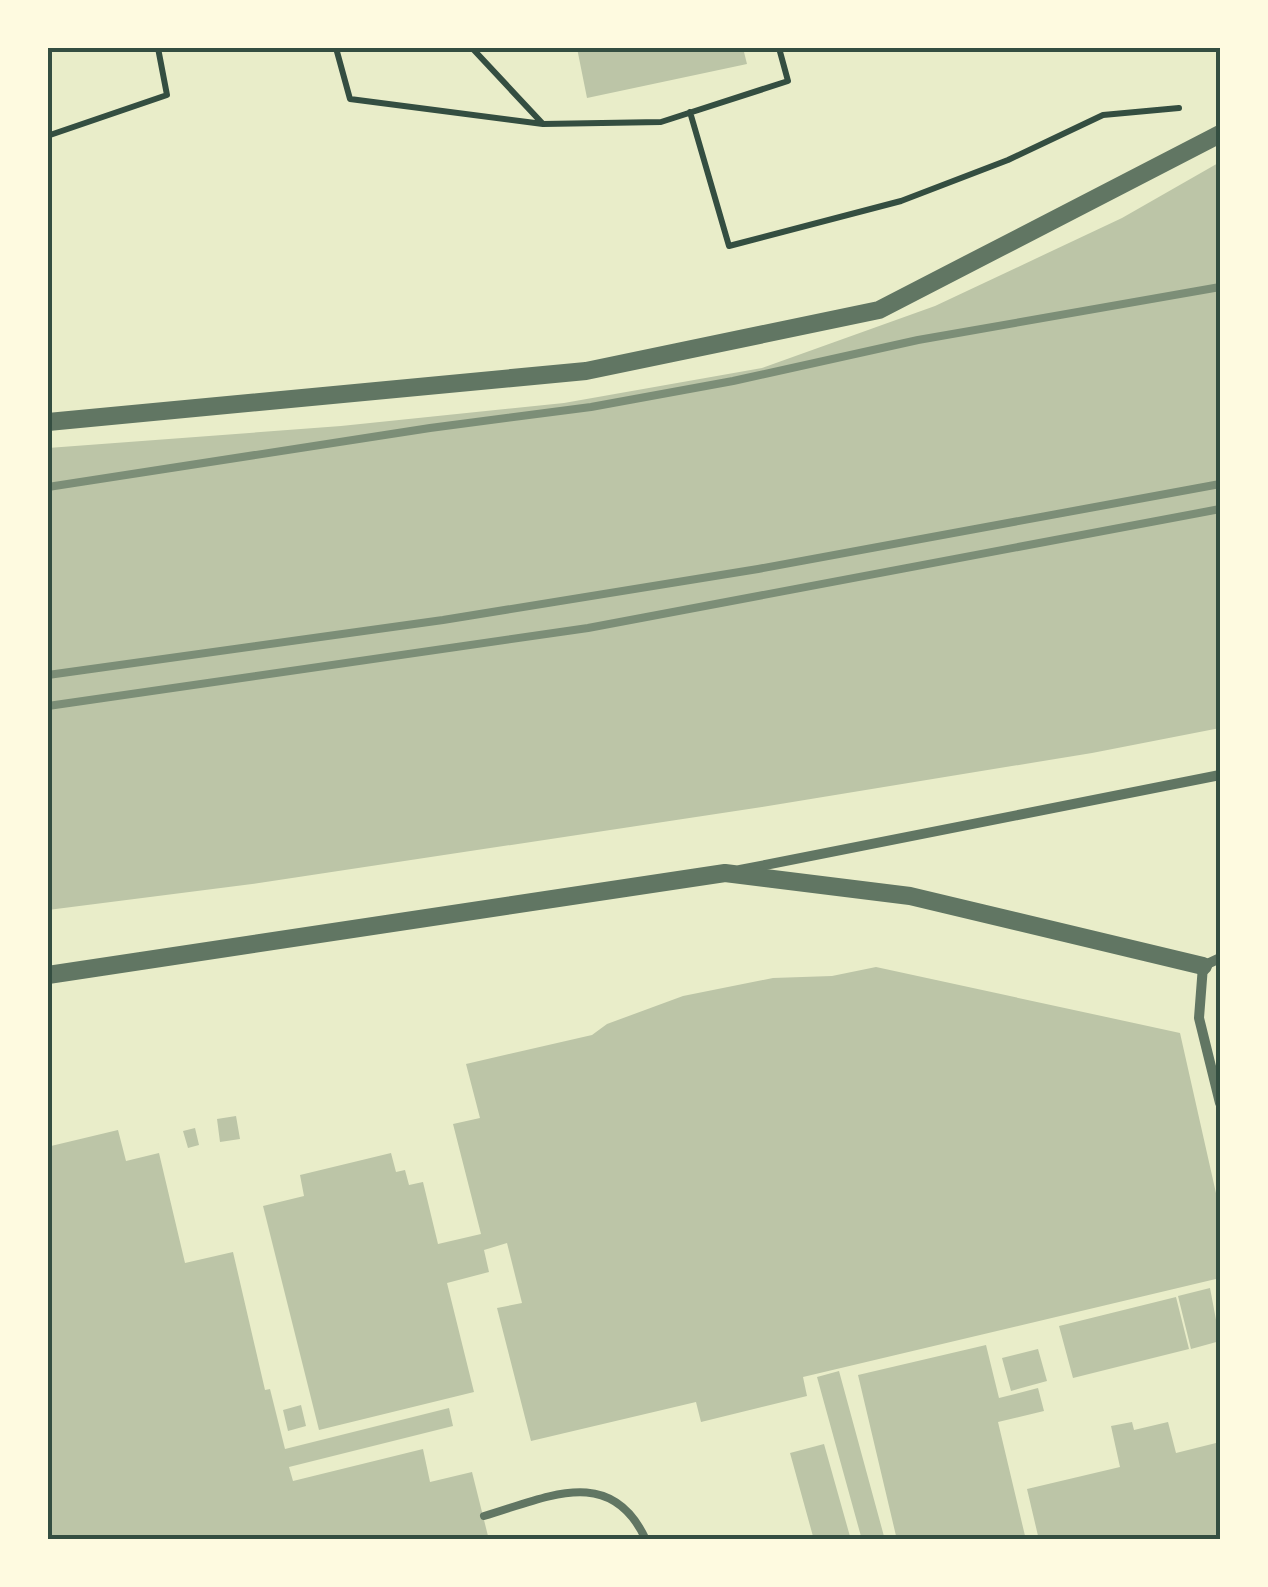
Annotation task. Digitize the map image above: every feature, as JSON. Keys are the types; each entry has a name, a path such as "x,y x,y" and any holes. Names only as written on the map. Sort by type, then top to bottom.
{"street":[{"path":"48,422 586,371 879,310 1220,134"},
{"path":"48,975 724,873 1220,775"},
{"path":"724,873 910,896 1202,966 1220,958"},
{"path":"1202,966 1198,1018 1220,1103"}],"lane":[{"path":"484,1516 577,1490 612,1498 636,1518 646,1540"}],"path":[{"path":"50,135 166,95 158,48"},
{"path":"336,48 350,100 543,124 661,122 788,81 780,48"},
{"path":"472,48 543,124"},
{"path":"690,112 729,246 900,201 1008,160 1104,115 1193,107"}],"building":[{"path":"577,48 743,48 747,64 587,98"},
{"path":"1220,162 1220,728 762,807 259,883 48,910 48,448 341,426 564,403 762,368 935,306 1122,218"},
{"path":"876,967 1180,1033 1220,1211 1220,1278 803,1377 807,1396 701,1422 696,1402 531,1441 497,1308 522,1303 507,1243 484,1250 489,1272 447,1283 474,1392 319,1430 263,1206 304,1196 300,1175 391,1153 396,1172 405,1170 409,1185 423,1182 438,1244 481,1234 453,1124 480,1118 466,1064 592,1035 607,1024 683,996 773,978 832,976"},
{"path":"236,1116 240,1139 220,1142 217,1119"},
{"path":"195,1128 199,1145 188,1148 183,1131"},
{"path":"118,1130 126,1161 159,1153 185,1263 233,1252 265,1390 270,1389 285,1449 449,1408 453,1426 289,1467 293,1481 423,1449 430,1482 472,1472 489,1540 48,1540 48,1138 51,1146"},
{"path":"1210,1288 1220,1341 1191,1349 1178,1296"},
{"path":"1176,1297 1189,1349 1073,1378 1059,1326"},
{"path":"986,1345 999,1398 1038,1388 1044,1411 998,1422 1026,1540 897,1540 858,1375"},
{"path":"1038,1349 1047,1381 1011,1391 1002,1358"},
{"path":"839,1371 885,1540 862,1540 817,1377"},
{"path":"301,1405 306,1426 288,1431 283,1410"},
{"path":"1132,1422 1134,1430 1168,1422 1176,1453 1220,1442 1220,1540 1039,1540 1027,1489 1120,1467 1111,1426"},
{"path":"824,1444 851,1540 814,1540 790,1453"}],"railway":[{"path":"48,487 591,407 733,381 918,340 1220,287"},
{"path":"48,675 443,620 758,569 1220,484"},
{"path":"48,706 588,628 1220,509"}]}
